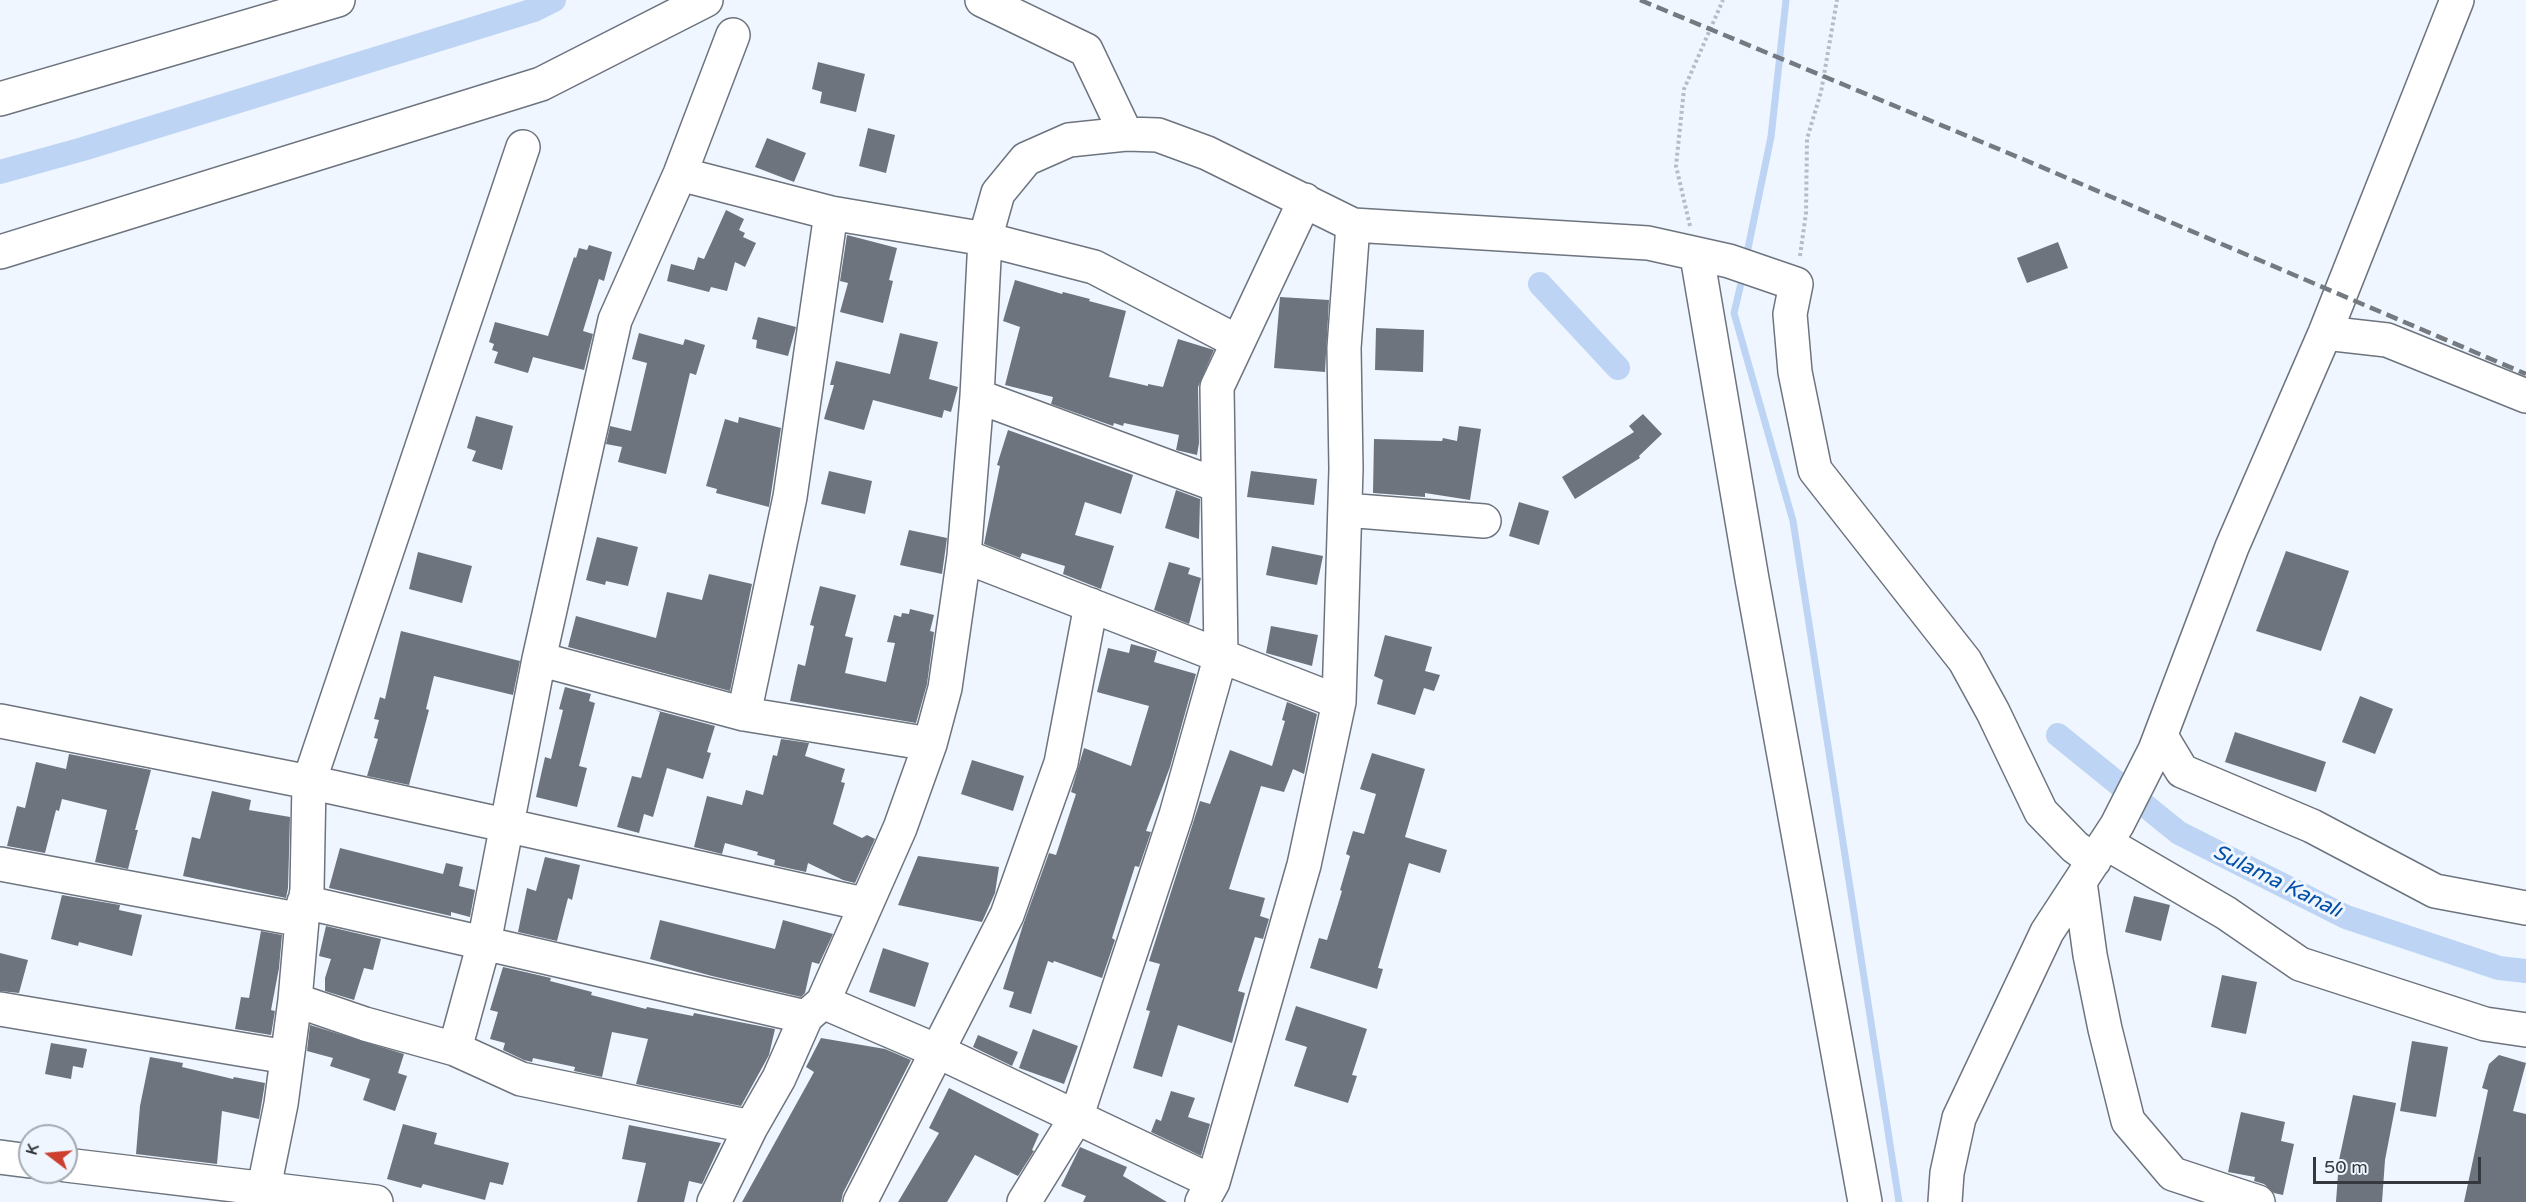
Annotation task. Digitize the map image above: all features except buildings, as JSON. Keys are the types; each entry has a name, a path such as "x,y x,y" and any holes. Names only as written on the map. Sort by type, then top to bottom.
{"street":[{"path":"0,99 338,0"},
{"path":"0,252 541,84 706,0"},
{"path":"982,0 1086,50 1126,134"},
{"path":"1945,1202 1947,1173 1959,1118 2047,932 2100,853 2158,743 2232,547 2325,333 2457,0"},
{"path":"455,1049 484,943 539,658 615,320 680,174 733,35"},
{"path":"714,1202 814,1009 900,828 930,744 945,688 964,556 977,396 985,239 998,193 1026,159 1069,140 1126,134 1158,135 1207,153 1353,225 1648,243 1697,256 1729,261 1796,284 1790,314 1795,372 1815,470 1965,661 1993,712 2041,812 2075,847 2100,853 2226,913 2300,964 2485,1024 2526,1030"},
{"path":"262,1196 281,1104 295,1000 308,866 309,782 523,147"},
{"path":"680,174 831,213 985,239 1094,267 1238,342"},
{"path":"1024,1202 1076,1118 1176,815 1221,655 1217,387 1305,200"},
{"path":"744,714 790,497 831,213"},
{"path":"0,864 303,911 484,943 814,1009 937,1052 1076,1118 1208,1192 1304,865 1340,702 1345,510 1344,348 1353,225"},
{"path":"1697,256 1752,579 1865,1202"},
{"path":"2325,333 2387,340 2526,396"},
{"path":"977,396 1217,485"},
{"path":"1345,510 1484,521"},
{"path":"964,556 1340,702"},
{"path":"860,1202 1007,915 1061,763 1091,605"},
{"path":"539,658 744,714 930,744"},
{"path":"0,721 309,782 864,904"},
{"path":"2158,743 2182,771 2312,826 2435,891 2526,908"},
{"path":"2100,853 2094,976 2128,1120 2174,1188 2258,1202"},
{"path":"295,1000 365,1024 455,1049 521,1079 751,1127"},
{"path":"0,1009 287,1057"},
{"path":"0,1157 18,1159"},
{"path":"78,1167 262,1196 376,1202"}],"path":[{"path":"1697,256 1676,166 1681,111 1684,90 1723,0"},
{"path":"1796,284 1806,213 1807,139 1821,93 1837,0"}],"waterway":[{"path":"0,172 83,149 534,10 554,0"},
{"path":"1746,258 1771,137 1786,0"},
{"path":"1743,275 1734,313 1793,521 1899,1202"},
{"path":"1540,284 1618,368"},
{"name":"Sulama Kanalı","path":"2058,735 2179,833 2346,917 2499,968 2526,971"}],"railway":[{"path":"1640,0 2025,160 2526,374"}]}
